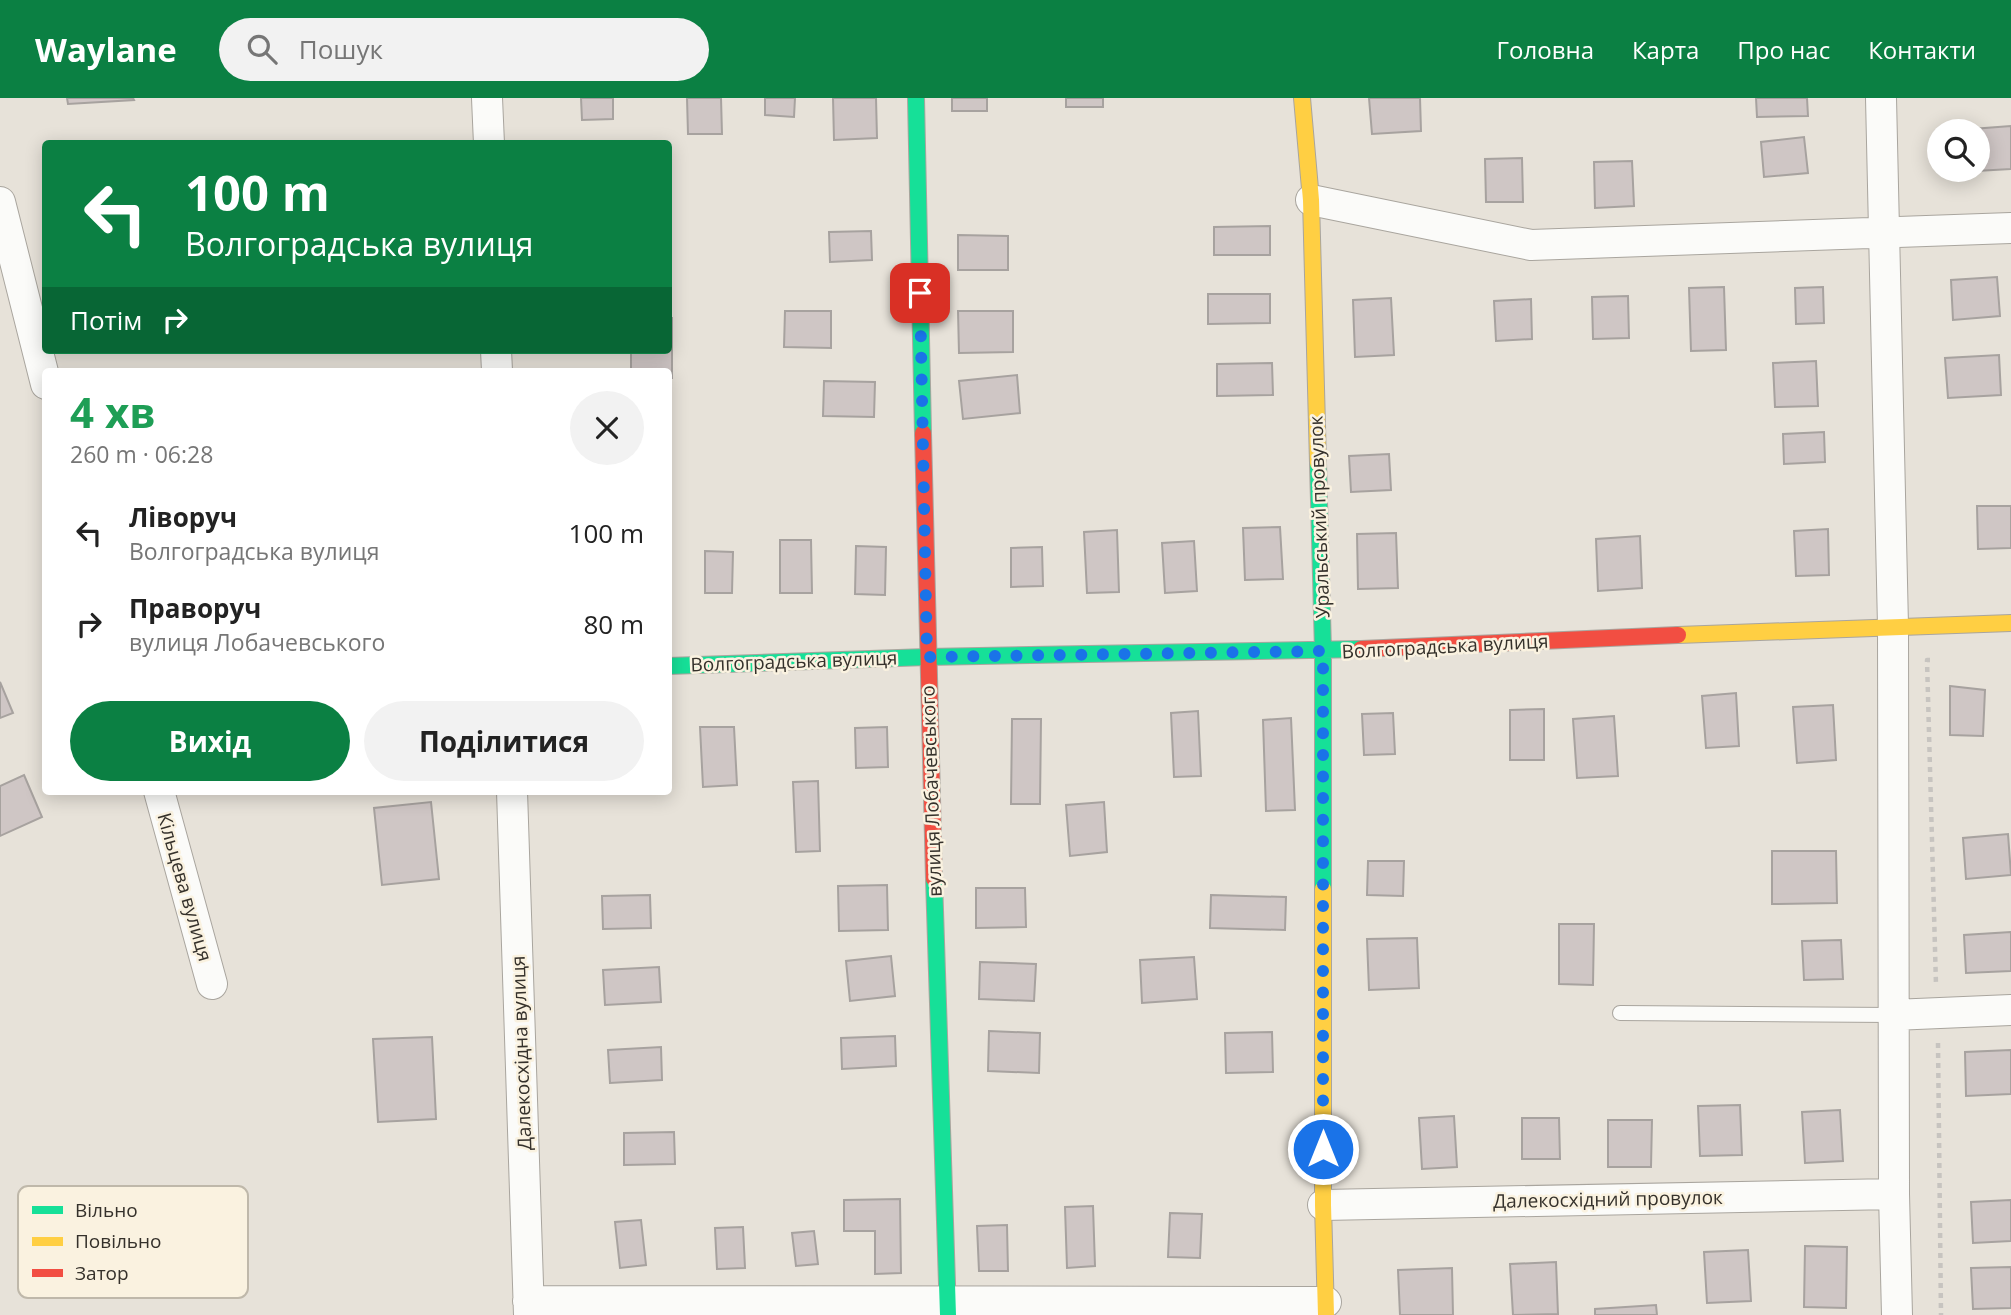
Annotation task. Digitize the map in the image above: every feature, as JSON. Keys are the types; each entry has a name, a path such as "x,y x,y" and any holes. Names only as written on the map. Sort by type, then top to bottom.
{"street":[{"path":"487,98 489,140"},
{"name":"вулиця Лобачевського","path":"916,98 927,657 948,1309"},
{"name":"Уральський провулок","path":"1302,98 1311,200 1323,651 1323,1205 1326,1308"},
{"path":"1881,98 1893,626 1896,1315"},
{"path":"1311,200 1531,245 2011,228"},
{"path":"0,202 42,368"},
{"name":"Волгоградська вулиця","path":"672,666 927,657 1323,651 2011,623"},
{"name":"Кільцева вулиця","path":"160,795 212,984"},
{"name":"Далекосхідна вулиця","path":"512,795 529,1308"},
{"path":"1893,1015 2011,1010"},
{"name":"Далекосхідний провулок","path":"1323,1205 1894,1194"},
{"path":"529,1308 1326,1308"}],"lane":[{"path":"1620,1013 1893,1015"}],"path":[{"path":"1927,660 1937,1013 1941,1315"}],"building":[{"path":"67,98 133,98 134,100 68,104"},
{"path":"581,98 613,98 613,119 582,120"},
{"path":"687,98 721,98 722,134 688,134"},
{"path":"765,98 795,98 794,117 765,115"},
{"path":"833,98 876,98 877,138 834,140"},
{"path":"952,98 987,98 987,111 952,111"},
{"path":"1066,98 1103,98 1103,107 1066,107"},
{"path":"1369,98 1420,98 1421,131 1372,134"},
{"path":"1756,98 1807,98 1808,116 1757,117"},
{"path":"2011,126 2011,169 1990,170 1990,128"},
{"path":"1804,137 1808,173 1764,177 1761,142"},
{"path":"1522,158 1523,202 1486,202 1485,159"},
{"path":"1632,161 1634,206 1595,208 1594,162"},
{"path":"1270,226 1270,255 1214,255 1214,227"},
{"path":"871,231 872,260 830,262 829,232"},
{"path":"958,235 1008,236 1008,270 958,270"},
{"path":"1997,277 2000,316 1953,320 1951,280"},
{"path":"1724,287 1726,350 1691,351 1689,288"},
{"path":"1823,287 1824,323 1796,324 1795,288"},
{"path":"1208,294 1270,294 1270,323 1208,324"},
{"path":"1628,296 1629,338 1593,339 1592,297"},
{"path":"1391,298 1394,355 1355,357 1353,300"},
{"path":"1531,299 1532,339 1496,341 1494,301"},
{"path":"785,311 831,311 831,348 784,347"},
{"path":"958,311 1013,311 1013,352 959,353"},
{"path":"631,354 672,354 672,368 631,368"},
{"path":"1999,355 2001,395 1948,398 1945,358"},
{"path":"1816,361 1818,406 1775,407 1773,363"},
{"path":"1272,363 1273,395 1217,396 1217,364"},
{"path":"1017,375 1020,413 963,419 959,381"},
{"path":"824,381 875,382 874,417 823,416"},
{"path":"1824,432 1825,462 1784,464 1783,434"},
{"path":"1389,454 1391,490 1351,492 1349,456"},
{"path":"1977,506 2011,506 2011,548 1978,549"},
{"path":"1280,527 1283,579 1245,580 1243,528"},
{"path":"1828,529 1829,575 1796,576 1794,531"},
{"path":"1117,530 1119,592 1087,593 1084,532"},
{"path":"1396,533 1398,588 1358,589 1357,534"},
{"path":"1640,536 1642,588 1598,591 1596,539"},
{"path":"780,540 811,540 812,593 780,593"},
{"path":"1194,541 1197,591 1165,593 1162,543"},
{"path":"856,546 886,547 885,595 855,594"},
{"path":"1042,547 1043,586 1011,587 1011,548"},
{"path":"705,551 733,552 732,593 705,593"},
{"path":"0,682 13,713 0,718"},
{"path":"1950,686 1985,690 1983,736 1950,735"},
{"path":"1736,693 1739,746 1706,748 1702,696"},
{"path":"1833,705 1836,760 1797,763 1793,707"},
{"path":"1544,709 1544,760 1510,760 1510,710"},
{"path":"1198,711 1201,776 1174,777 1171,713"},
{"path":"1393,713 1395,754 1364,755 1362,714"},
{"path":"1614,716 1618,776 1577,778 1573,719"},
{"path":"1291,718 1295,810 1266,811 1263,720"},
{"path":"1012,719 1041,719 1040,804 1011,804"},
{"path":"700,727 734,727 737,785 703,787"},
{"path":"887,727 888,767 856,768 855,728"},
{"path":"24,775 42,817 0,836 0,786"},
{"path":"818,781 820,851 796,852 793,782"},
{"path":"431,802 439,879 382,885 374,808"},
{"path":"1104,802 1107,852 1070,856 1066,805"},
{"path":"2008,834 2011,875 1966,879 1963,838"},
{"path":"1772,851 1836,851 1837,903 1772,904"},
{"path":"1368,861 1404,861 1403,896 1367,895"},
{"path":"887,885 888,930 839,931 838,886"},
{"path":"976,888 1025,888 1026,927 976,928"},
{"path":"650,895 651,928 603,929 602,896"},
{"path":"1211,895 1286,897 1285,930 1210,928"},
{"path":"1559,924 1594,924 1593,985 1559,984"},
{"path":"2011,932 2011,971 1966,973 1964,935"},
{"path":"1417,938 1419,988 1369,990 1367,939"},
{"path":"1841,940 1843,979 1804,980 1802,941"},
{"path":"891,956 895,996 850,1001 846,961"},
{"path":"1194,957 1197,999 1142,1003 1140,960"},
{"path":"980,962 1036,964 1034,1001 979,999"},
{"path":"659,967 661,1002 605,1005 603,970"},
{"path":"989,1031 1040,1033 1039,1073 988,1071"},
{"path":"1272,1032 1273,1072 1226,1073 1225,1033"},
{"path":"895,1036 896,1066 842,1069 841,1038"},
{"path":"432,1037 436,1119 378,1122 373,1039"},
{"path":"661,1047 662,1080 610,1083 608,1050"},
{"path":"2011,1050 2011,1094 1966,1096 1965,1052"},
{"path":"1740,1105 1742,1155 1700,1156 1698,1106"},
{"path":"1840,1110 1843,1161 1805,1163 1802,1112"},
{"path":"1454,1116 1457,1167 1422,1169 1419,1118"},
{"path":"1522,1118 1559,1118 1560,1159 1522,1159"},
{"path":"1608,1120 1652,1120 1651,1167 1608,1167"},
{"path":"674,1132 675,1164 624,1165 624,1133"},
{"path":"900,1199 901,1273 875,1274 875,1231 844,1231 844,1200"},
{"path":"2011,1200 2011,1241 1973,1243 1971,1202"},
{"path":"1093,1206 1095,1266 1067,1268 1065,1207"},
{"path":"1170,1213 1202,1214 1200,1258 1168,1257"},
{"path":"641,1220 646,1265 620,1268 615,1222"},
{"path":"1007,1225 1008,1271 979,1271 977,1226"},
{"path":"743,1227 745,1268 717,1269 715,1228"},
{"path":"814,1231 818,1264 796,1266 792,1233"},
{"path":"1805,1246 1847,1247 1846,1308 1804,1307"},
{"path":"1748,1250 1751,1301 1707,1303 1704,1252"},
{"path":"1556,1262 1558,1314 1513,1315 1510,1264"},
{"path":"2011,1267 2011,1308 1973,1309 1971,1268"},
{"path":"1452,1268 1453,1315 1400,1315 1398,1270"},
{"path":"1656,1305 1657,1315 1595,1315 1595,1309"}],"traffic: fast":[{"path":"916,98 923,433"},
{"path":"1318,463 1323,651 1323,889"},
{"path":"672,666 927,657 1361,649"},
{"path":"934,879 948,1315"}],"traffic: slow":[{"path":"1302,98 1311,200 1318,463"},
{"path":"1678,635 2011,623"},
{"path":"1323,889 1323,1205 1326,1315"}],"traffic: jam":[{"path":"923,433 934,879"},
{"path":"1361,649 1678,635"}],"route":[{"path":"920,293 927,657 1323,651 1323,1149"}]}
